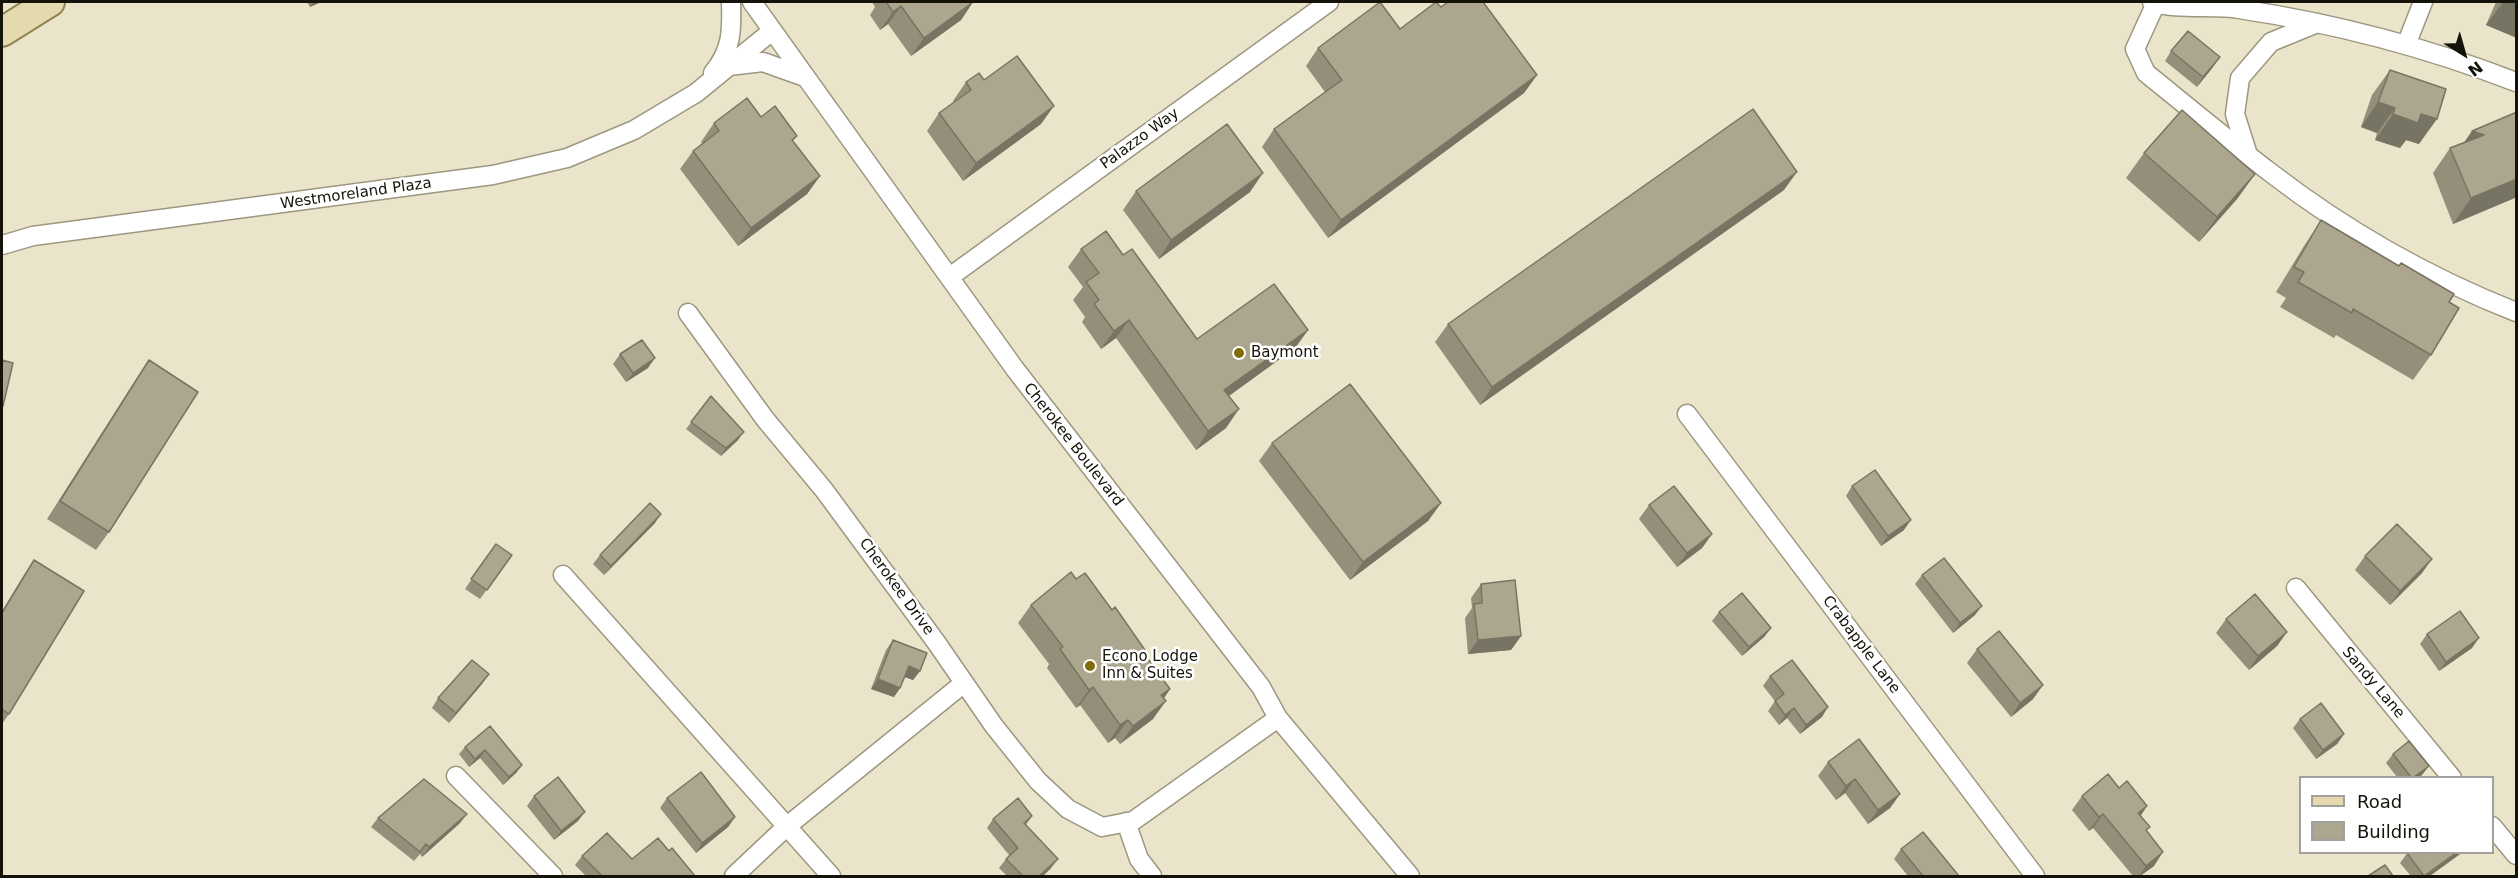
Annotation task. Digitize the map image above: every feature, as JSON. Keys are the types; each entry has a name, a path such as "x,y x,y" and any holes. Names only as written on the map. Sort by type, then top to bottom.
{"main road":[{"path":"2,32 50,2"}],"street":[{"name":"Westmoreland Plaza","path":"696,93 720,64 732,36 731,2"},
{"name":"Cherokee Boulevard","path":"752,2 951,276 1015,369 1261,687 1278,718 1410,876"},
{"name":"Palazzo Way","path":"951,276 1329,2"},
{"path":"2517,82 2464,62 2406,45 2237,9 2154,2 2135,49 2146,73 2248,155 2327,212 2391,252 2517,312"},
{"path":"2406,45 2423,2"},
{"path":"2248,155 2235,114 2240,78 2271,42 2315,24"},
{"name":"Westmoreland Plaza","path":"2,245 33,237 493,175 567,158 634,130 696,93 772,31"},
{"path":"729,66 763,62 805,77"},
{"name":"Cherokee Drive","path":"688,313 765,419 824,490 994,726 1032,773 1068,809 1102,827 1133,821 1278,718"},
{"name":"Crabapple Lane","path":"1687,414 2035,876"},
{"path":"563,575 831,876"},
{"name":"Sandy Lane","path":"2296,588 2451,776"},
{"path":"734,876 786,827 964,683"},
{"path":"456,776 553,876"},
{"path":"1126,822 1139,859 1152,876"},
{"path":"2494,827 2517,855"}],"building":[{"path":"886,2 973,2 924,38 901,6 893,12"},
{"path":"1380,2 1400,29 1436,2 1441,7 1448,2 1483,2 1537,75 1341,220 1274,129 1342,80 1318,48"},
{"path":"2188,31 2220,57 2203,77 2171,51"},
{"path":"1017,56 1054,106 976,163 939,113 971,90 966,82 979,73 984,80"},
{"path":"2390,70 2446,89 2437,119 2421,114 2418,123 2393,114 2395,108 2378,102"},
{"path":"747,98 761,117 775,106 797,136 792,140 820,176 751,228 693,151 719,131 714,123"},
{"path":"1753,109 1797,172 1492,387 1448,324"},
{"path":"2182,110 2255,174 2217,217 2144,153"},
{"path":"2517,112 2517,179 2471,198 2450,148 2484,135 2472,131"},
{"path":"1227,124 1263,173 1171,240 1136,191"},
{"path":"2321,220 2399,266 2401,263 2454,294 2449,302 2459,308 2431,355 2353,309 2352,313 2298,282 2304,272 2294,267"},
{"name":"Baymont","path":"1106,231 1123,255 1132,249 1197,339 1274,284 1308,330 1224,390 1239,409 1208,431 1129,320 1114,331 1094,304 1099,300 1086,282 1099,273 1081,249"},
{"path":"642,340 655,358 633,373 620,354"},
{"path":"2,360 13,363 3,406 2,406"},
{"path":"149,360 198,392 109,532 60,501"},
{"path":"1350,384 1441,503 1363,562 1272,443"},
{"path":"711,396 744,432 726,448 691,422"},
{"path":"1875,470 1911,520 1888,536 1852,486"},
{"path":"1674,486 1712,534 1687,553 1649,505"},
{"path":"650,503 661,514 611,566 600,555"},
{"path":"2397,524 2432,559 2400,591 2365,556"},
{"path":"496,544 512,555 487,590 471,579"},
{"path":"1944,558 1982,606 1960,623 1922,575"},
{"path":"34,560 84,591 9,714 2,709 2,613"},
{"name":"Econo Lodge Inn & Suites","path":"1071,572 1076,579 1085,573 1112,610 1115,607 1145,650 1142,651 1170,689 1161,695 1166,701 1133,726 1128,720 1120,725 1093,687 1089,690 1060,649 1063,647 1031,605"},
{"path":"1515,580 1521,636 1478,640 1474,604 1482,603 1481,584"},
{"path":"1742,593 1771,628 1749,647 1719,612"},
{"path":"2255,594 2287,632 2258,656 2226,619"},
{"path":"2460,611 2479,638 2446,662 2427,634"},
{"path":"1999,631 2043,685 2020,703 1977,649"},
{"path":"893,640 927,653 920,671 909,666 900,688 878,679"},
{"path":"472,660 489,674 456,713 438,698"},
{"path":"1792,660 1828,707 1806,725 1794,708 1785,715 1775,701 1784,694 1770,676"},
{"path":"2321,703 2344,734 2323,750 2300,719"},
{"path":"490,726 522,765 509,777 485,750 475,759 465,747"},
{"path":"1859,739 1900,794 1878,810 1855,779 1846,786 1828,762"},
{"path":"2409,741 2429,766 2415,776 2410,776 2393,754"},
{"path":"701,772 735,817 702,843 667,798"},
{"path":"2108,774 2119,788 2127,781 2147,806 2138,813 2150,827 2146,830 2163,852 2146,866 2103,814 2099,817 2082,796"},
{"path":"558,777 585,812 561,831 534,796"},
{"path":"424,779 467,814 429,847 426,844 420,852 378,818"},
{"path":"1018,798 1032,816 1024,823 1058,859 1039,876 1023,876 1006,859 1018,848 993,819"},
{"path":"1923,832 1959,876 1923,876 1901,849"},
{"path":"607,833 632,859 658,838 669,851 672,848 695,876 602,876 582,856"},
{"path":"2408,854 2454,854 2424,876"},
{"path":"2385,865 2393,876 2368,876"}],"place":[{"name":"Baymont","path":"1239,353"},
{"name":"Econo Lodge Inn & Suites","path":"1090,666"}]}
